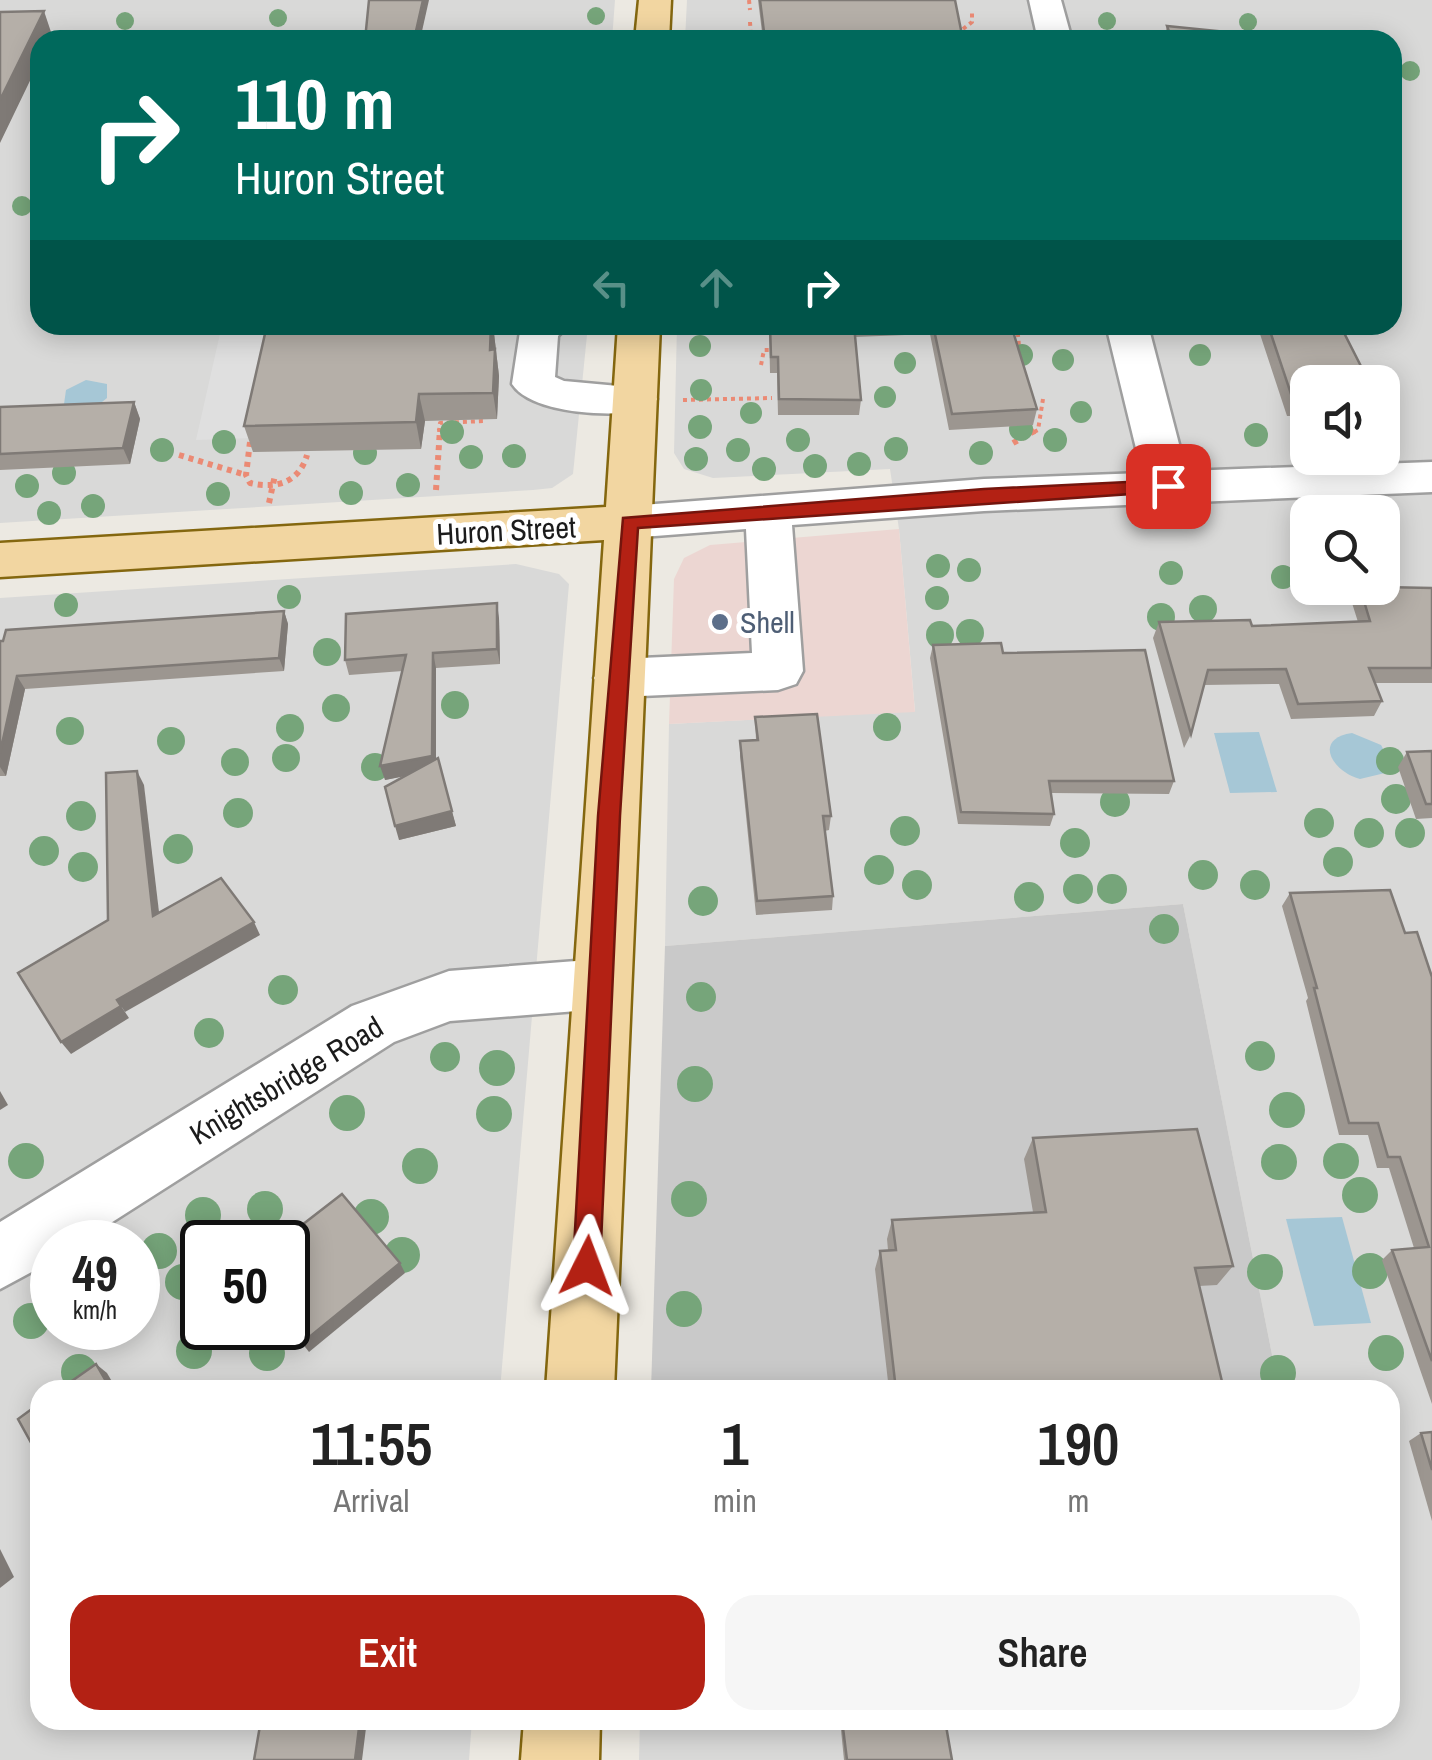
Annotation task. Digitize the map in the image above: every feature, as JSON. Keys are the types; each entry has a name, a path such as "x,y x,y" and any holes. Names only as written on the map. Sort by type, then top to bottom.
{"main road":[{"path":"652,30 654,0"},
{"path":"581,1380 629,522 654,399 641,335"},
{"name":"Huron Street","path":"0,560 629,522"},
{"path":"560,1760 562,1730"}],"street":[{"path":"1045,0 1052,30"},
{"path":"537,335 532,384 557,395 654,399"},
{"path":"1130,335 1168,486"},
{"name":"Huron Street","path":"629,522 984,495 1432,477"},
{"path":"619,678 778,672 768,513"},
{"name":"Knightsbridge Road","path":"0,1258 373,1024 449,996 602,984"}],"path":[{"path":"749,0 750,10"},
{"path":"962,29 972,22 972,13"},
{"path":"750,22 750,30"},
{"path":"1018,335 1019,346"},
{"path":"761,366 764,350 770,350"},
{"path":"654,399 772,398"},
{"path":"1013,443 1038,430 1043,399"},
{"path":"435,501 440,423 484,421"},
{"path":"250,442 246,475 250,483 271,486 296,477 308,456"},
{"path":"179,455 246,475"},
{"path":"268,511 275,475"}],"shaded area":[{"path":"0,0 615,0 613,30 30,30 30,335 587,335 573,474 552,488 0,523"},
{"path":"687,0 1432,0 1432,1760 639,1760 640,1730 1400,1730 1400,1380 1277,1380 1183,904 665,946 669,724 915,711 890,469 713,478 684,469 674,453 677,335 1402,335 1402,30 686,30"},
{"path":"220,335 350,335 252,438 196,440"},
{"path":"899,529 915,712 669,724 674,579 684,558 710,545"},
{"path":"516,564 559,574 569,584 501,1380 30,1380 30,1730 471,1730 469,1760 0,1760 0,598"},
{"path":"1183,904 1277,1380 651,1380 665,946"}],"water":[{"path":"86,380 107,384 107,398 97,406 64,404 66,390"},
{"path":"1259,732 1277,792 1230,793 1214,733"},
{"path":"1352,733 1381,745 1389,760 1385,773 1360,779 1335,763 1330,748 1333,742"},
{"path":"1342,1217 1371,1323 1314,1326 1286,1219"}],"building":[{"path":"369,0 423,0 416,30 366,30"},
{"path":"760,0 955,0 961,30 764,30"},
{"path":"44,11 35,30 30,30 30,39 0,100 0,12"},
{"path":"1167,26 1206,30 1168,30"},
{"path":"265,335 491,335 490,350 495,349 493,393 419,394 416,422 244,426"},
{"path":"770,335 855,335 861,400 779,399 778,357 771,357"},
{"path":"935,335 1014,335 1037,409 952,414"},
{"path":"1271,335 1345,335 1360,365 1290,365 1290,391"},
{"path":"134,402 123,448 0,454 0,407"},
{"path":"1400,587 1432,588 1432,668 1369,668 1382,701 1298,704 1286,669 1208,670 1191,734 1159,622 1250,620 1252,626 1370,621 1365,605 1400,605"},
{"path":"497,603 497,649 433,653 432,756 380,766 406,655 345,660 346,614"},
{"path":"284,611 279,658 17,676 0,753 0,641 6,630"},
{"path":"1001,643 1003,653 1145,650 1174,781 1049,781 1054,814 961,812 933,645"},
{"path":"817,714 831,816 823,816 833,896 757,901 740,741 758,740 755,717"},
{"path":"1432,751 1432,804 1426,804 1407,752"},
{"path":"438,758 452,811 395,826 385,787"},
{"path":"137,771 153,916 221,878 254,922 117,1000 121,1006 61,1042 18,973 108,920 106,773"},
{"path":"1390,890 1405,933 1417,932 1432,977 1432,1361 1392,1250 1429,1247 1400,1157 1388,1157 1378,1123 1349,1123 1290,893"},
{"path":"1197,1129 1233,1266 1195,1268 1222,1380 895,1380 880,1251 896,1250 892,1220 1046,1212 1033,1138"},
{"path":"342,1194 400,1263 310,1336 310,1220"},
{"path":"96,1364 105,1380 73,1380"},
{"path":"30,1410 30,1441 18,1419"},
{"path":"1432,1432 1432,1470 1421,1433"},
{"path":"259,1730 359,1730 355,1760 254,1760"},
{"path":"843,1730 947,1730 952,1760 847,1760"}],"place":[{"name":"Shell","path":"720,622"}],"route":[{"path":"587,1266 609,816 629,522 984,495 1168,486"}]}
